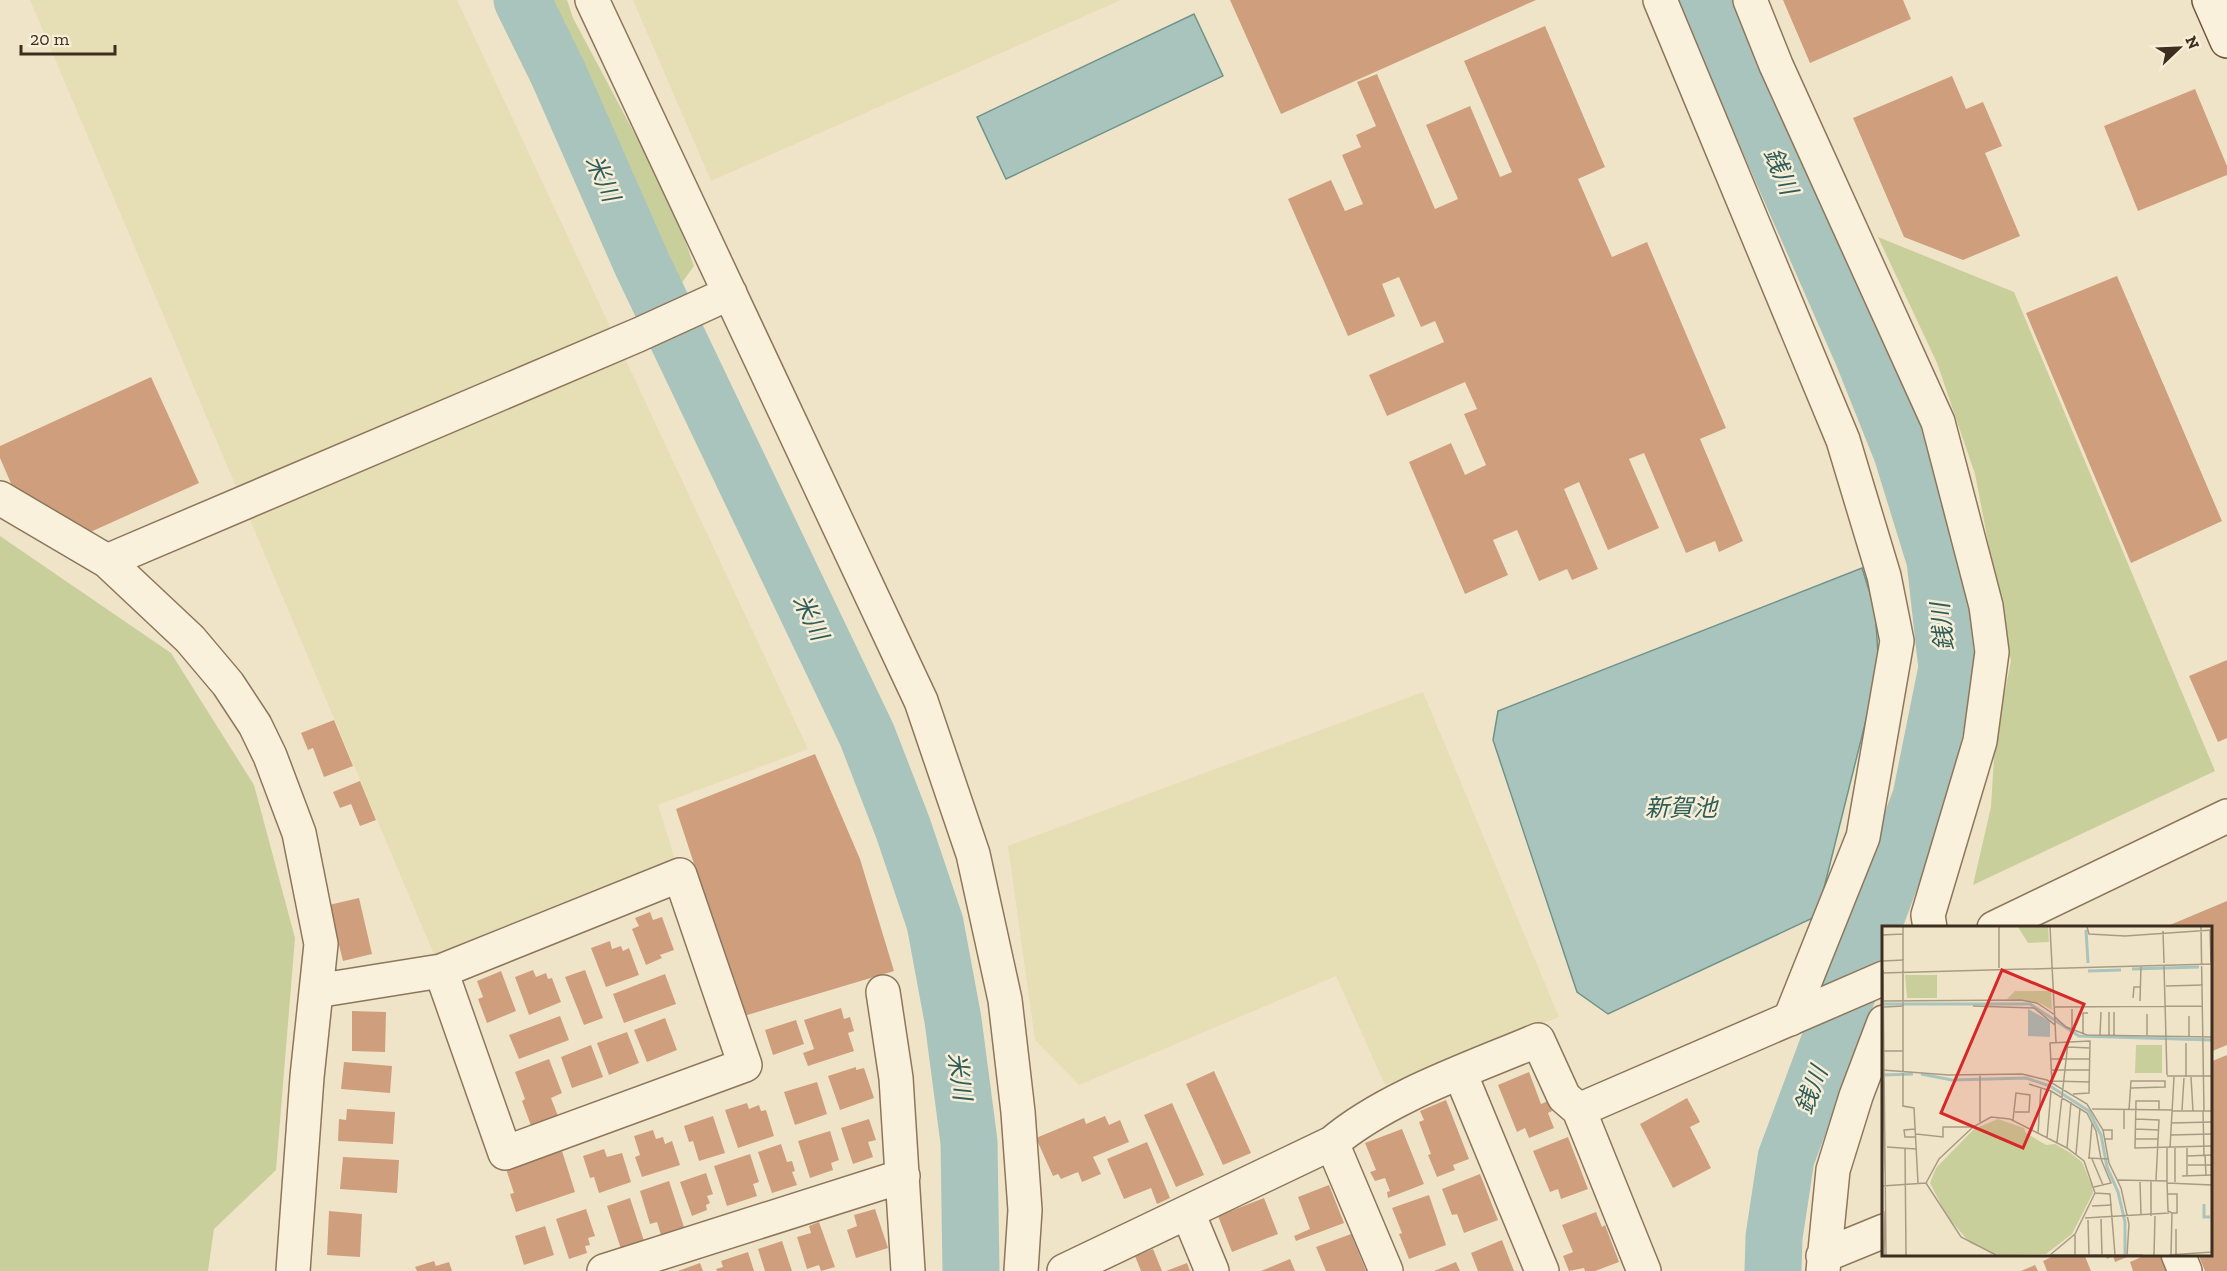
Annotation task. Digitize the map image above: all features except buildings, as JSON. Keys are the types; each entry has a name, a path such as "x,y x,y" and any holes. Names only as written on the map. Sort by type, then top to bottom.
{"street":[{"path":"592,0 724,296 864,576 921,701 973,854 1006,1011 1018,1112 1025,1210 1021,1271"},
{"path":"1660,0 1843,440 1884,576 1897,641 1863,837 1803,1013"},
{"path":"1750,0 1776,65 1938,422 1986,606 1992,652 1980,741 1928,915 1930,926"},
{"path":"2209,0 2227,41"},
{"path":"107,561 638,335 724,296"},
{"path":"2,496 107,561 190,639 228,684 255,725 270,756 299,832 321,944 307,1077 293,1271"},
{"path":"1999,926 2040,918 2227,816"},
{"path":"316,991 441,972 680,875 745,1065 505,1153 441,972"},
{"path":"1579,1110 1882,979"},
{"path":"884,992 896,1078 908,1271"},
{"path":"1823,1264 1833,1170 1856,1096 1882,1027"},
{"path":"1064,1271 1332,1143 1351,1127 1392,1104 1538,1040 1564,1097 1579,1110 1644,1271"},
{"path":"1460,1073 1542,1271"},
{"path":"1332,1143 1386,1271"},
{"path":"604,1271 903,1176"},
{"path":"1188,1213 1212,1271"},
{"path":"1823,1264 1882,1232"},
{"path":"2179,1256 2185,1271"}],"shaded area":[{"path":"30,0 457,0 808,749 658,805 680,875 441,971"},
{"path":"633,0 1121,0 711,181"},
{"path":"1423,692 1559,1017 1385,1085 1336,976 1079,1085 1035,1040 1008,846"}],"green space":[{"path":"551,0 567,0 573,18 672,204 694,266 681,284"},
{"path":"1878,237 2014,292 2215,771 1973,885 1991,807 1995,740 2011,661 1975,474 1937,363"},
{"path":"0,536 171,653 254,785 295,938 276,1170 214,1229 208,1271 0,1271"}],"water":[{"path":"1194,14 1223,76 1006,179 977,117"},
{"name":"新賀池","path":"1862,568 1875,609 1879,668 1817,916 1608,1014 1577,992 1493,740 1498,711"}],"waterway":[{"name":"米川","path":"522,0 558,73 642,264 867,735 903,828 935,923 953,1020 969,1142 971,1271"},
{"name":"銭川","path":"1707,0 1862,353 1902,453 1935,560 1947,668 1921,797 1786,1158 1774,1237 1773,1271"},
{"path":"1839,1019 1860,1007"}]}
